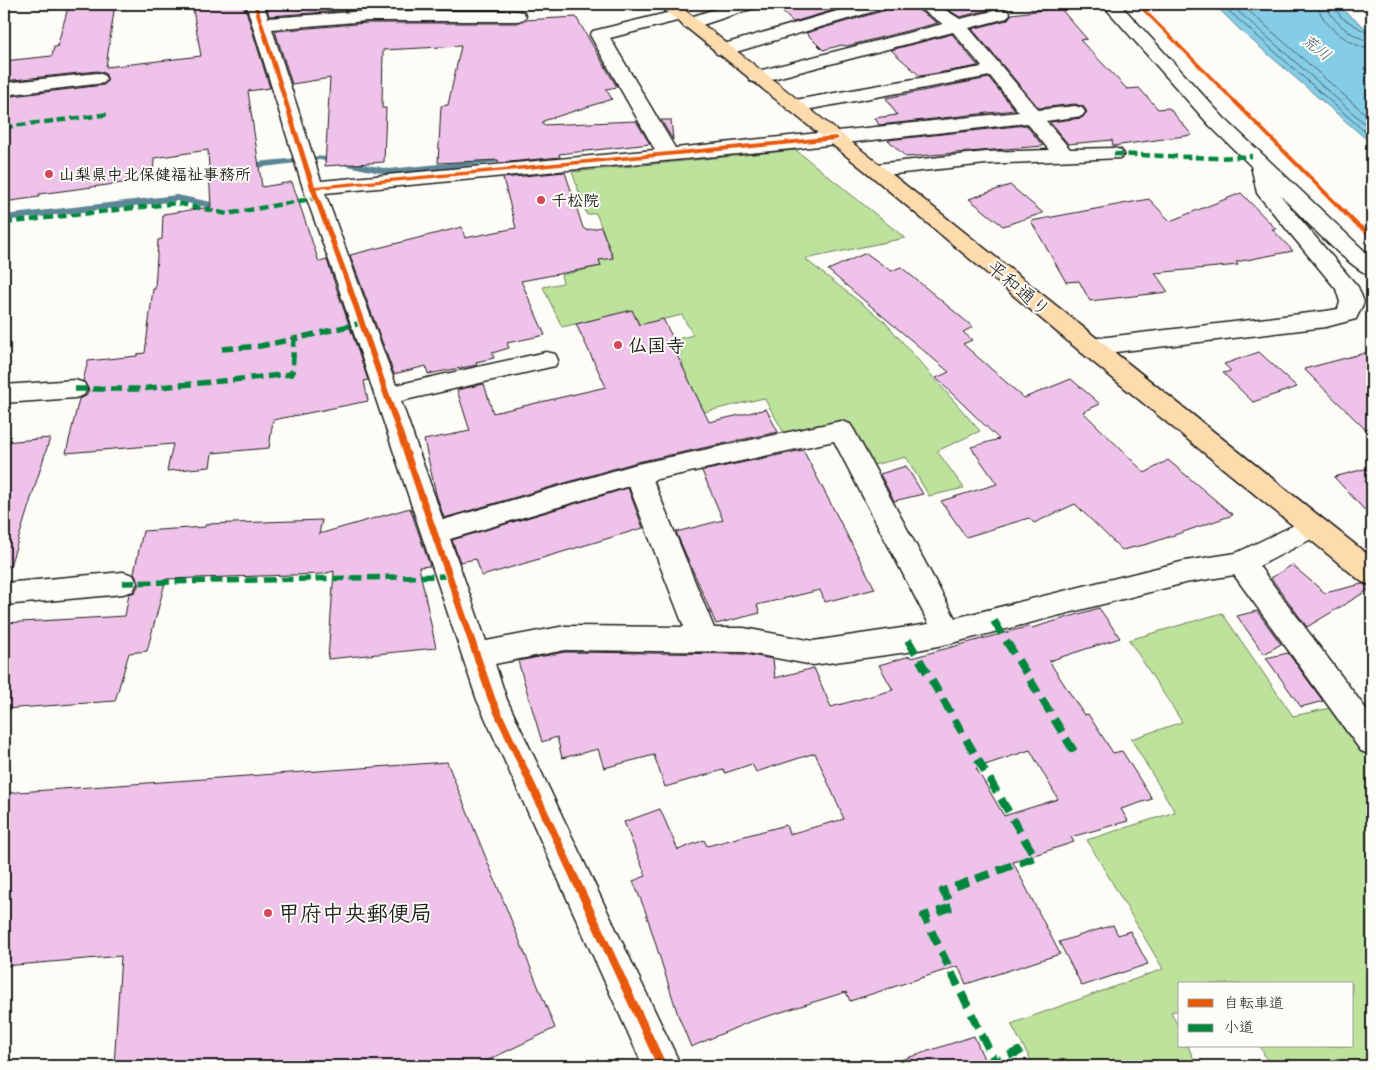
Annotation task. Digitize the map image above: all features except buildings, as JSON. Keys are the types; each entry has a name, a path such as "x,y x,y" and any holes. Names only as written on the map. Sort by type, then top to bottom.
{"highway":[{"name":"平和通り","path":"678,14 876,170 1090,347 1372,574"}],"street":[{"path":"255,4 307,170 492,700 662,1066"},
{"path":"668,154 599,35 678,14 748,4"},
{"path":"723,50 879,4"},
{"path":"925,4 958,26 1064,155"},
{"path":"1111,4 1217,122 1348,250 1372,270"},
{"path":"757,77 1001,14"},
{"path":"262,24 366,16 517,16"},
{"path":"795,106 994,70"},
{"path":"4,89 97,79"},
{"path":"307,170 668,154 1075,112"},
{"path":"876,170 986,158 1114,154"},
{"path":"1090,347 1326,319 1348,314 1352,302 1347,288 1267,193 1261,165"},
{"path":"387,396 546,360"},
{"path":"4,394 75,389"},
{"path":"434,533 637,474 841,430 948,632"},
{"path":"637,474 704,640"},
{"path":"477,655 565,638 744,640 813,653 908,640 948,632 1185,572 1241,563 1311,526"},
{"path":"1241,563 1372,741"},
{"path":"4,594 123,583"}],"green space":[{"path":"796,150 905,238 805,259 885,322 980,431 937,451 964,488 929,496 906,457 861,468 841,430 789,441 764,398 704,412 684,370 680,352 674,340 693,335 682,315 652,322 644,332 632,311 562,327 543,287 563,283 561,275 601,266 599,260 613,257 596,213 587,215 572,172"},
{"path":"1222,613 1293,716 1335,707 1372,759 1372,1066 1270,1066 1261,1048 1354,1048 1354,982 1178,982 1178,1010 1171,1012 1178,1026 1178,1048 1189,1048 1197,1066 1034,1066 1011,1024 1163,969 1087,840 1175,812 1131,739 1182,722 1129,640"}],"water":[{"name":"荒川","path":"1214,4 1335,4 1372,33 1372,144 1240,30"}],"waterway":[{"path":"256,165 320,158 389,172 509,159"},
{"path":"4,218 177,198 226,208"}],"marked path":[{"path":"4,127 111,114"},
{"path":"1114,154 1216,158 1252,156"},
{"path":"4,223 177,203 227,214 316,198"},
{"path":"75,389 140,389 292,374 294,339 361,323"},
{"path":"222,349 260,346 294,339"},
{"path":"123,583 449,576"},
{"path":"994,621 1078,758"},
{"path":"908,640 1035,857 943,891 952,907 924,916 995,1062 1018,1051 1026,1066"}],"cycle path":[{"path":"255,4 313,188 347,280 492,700 662,1066"},
{"path":"1138,4 1356,224 1372,236"},
{"path":"313,188 836,138"}],"place":[{"name":"山梨県中北保健福祉事務所","path":"49,174"},
{"name":"千松院","path":"541,200"},
{"name":"仏国寺","path":"618,345"},
{"name":"甲府中央郵便局","path":"268,913"}]}
